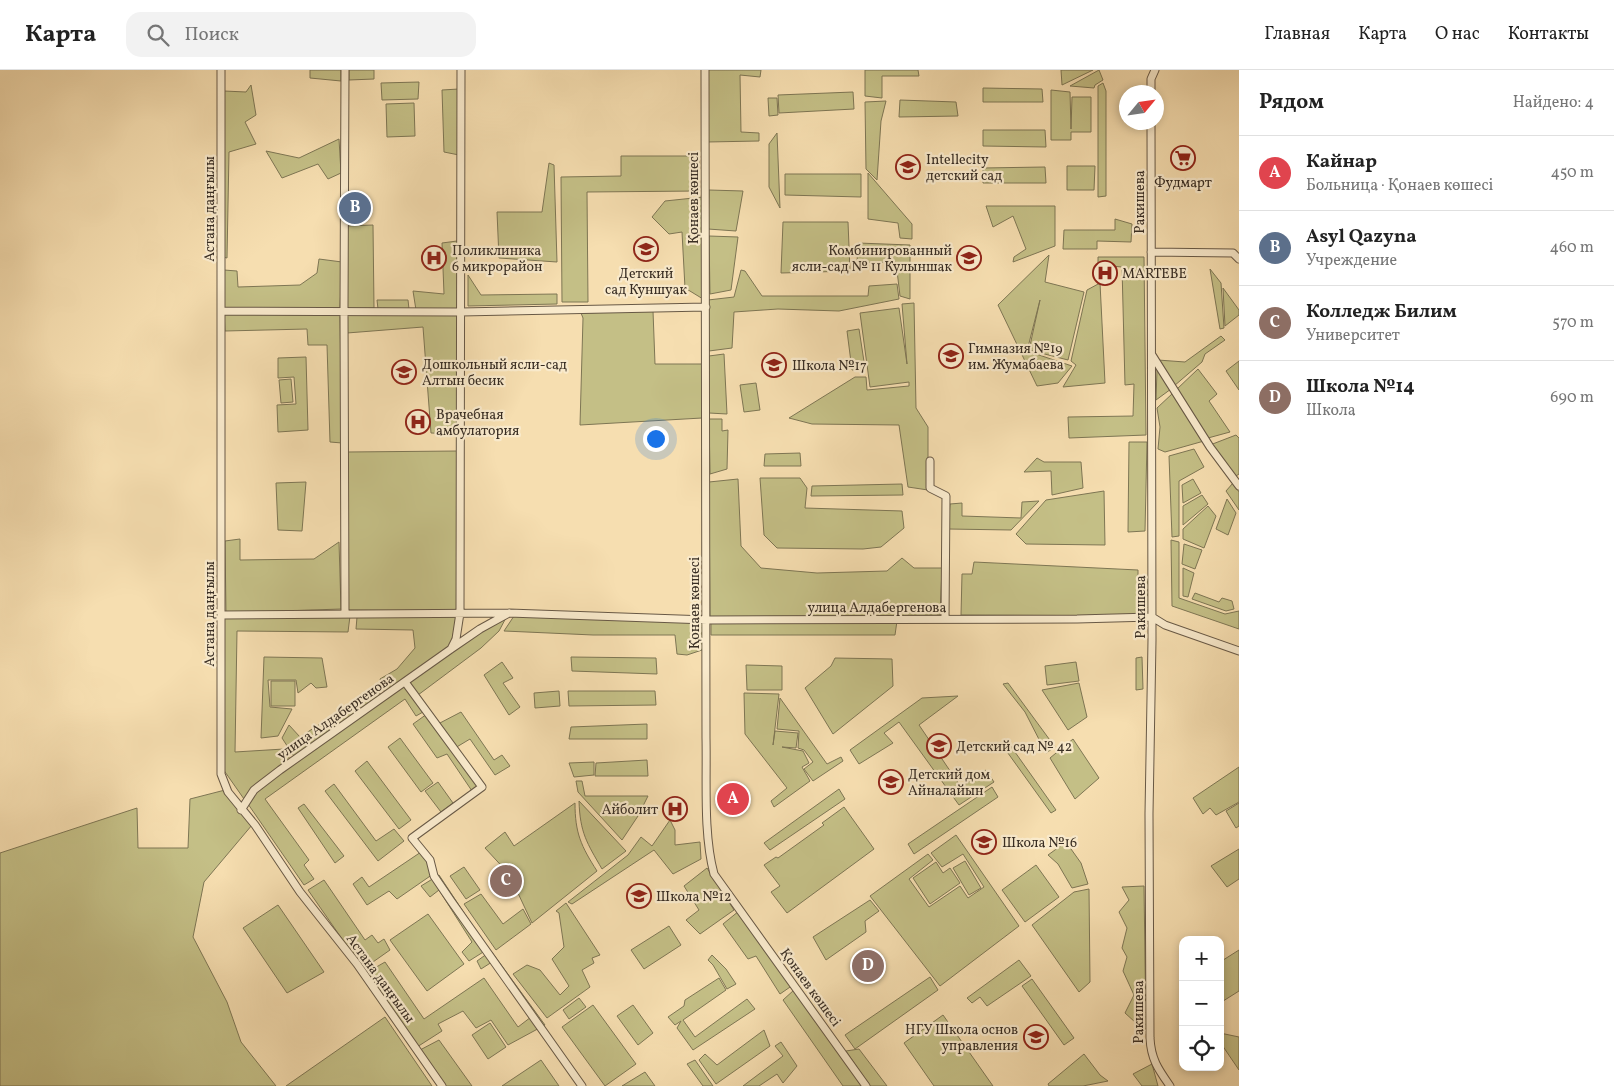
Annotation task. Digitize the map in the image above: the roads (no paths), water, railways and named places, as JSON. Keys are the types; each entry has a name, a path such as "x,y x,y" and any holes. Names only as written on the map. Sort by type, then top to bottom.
{"street":[{"name":"Астана даңғылы","path":"221,70 222,774 228,792 255,825 300,892 357,964 442,1086"},
{"path":"345,70 345,614"},
{"path":"451,649 456,639 460,613 461,70"},
{"name":"Қонаев көшесі","path":"705,70 708,827 710,859 714,874 866,1086"},
{"path":"1150,70 1151,85"},
{"path":"1151,79 1155,70"},
{"name":"Ракишева","path":"1151,130 1152,617 1149,814 1150,1038 1153,1060 1170,1086"},
{"path":"1151,252 1236,250 1239,259"},
{"path":"222,311 461,312 706,307"},
{"path":"1151,354 1210,447 1239,486"},
{"path":"930,461 930,488 946,496 945,619"},
{"name":"улица Алдабергенова","path":"241,810 254,790 451,649 509,612"},
{"name":"улица Алдабергенова","path":"222,615 509,612 707,620 1152,617 1165,625 1239,650"},
{"path":"405,682 482,787 412,838 430,860 434,876 451,901 582,1086"}],"place":[{"name":"Фудмарт","path":"1183,158"},
{"name":"Intellecity детский сад","path":"908,167"},
{"name":"Asyl Qazyna","path":"355,208"},
{"name":"Детский сад Куншуак","path":"646,249"},
{"name":"Поликлиника 6 микрорайон","path":"434,258"},
{"name":"Комбинированный ясли-сад № 11 Кулыншак","path":"969,258"},
{"name":"MARTEBE","path":"1105,273"},
{"name":"Гимназия №19 им. Жумабаева","path":"951,356"},
{"name":"Школа №17","path":"774,365"},
{"name":"Дошкольный ясли-сад Алтын бесик","path":"404,372"},
{"name":"Врачебная амбулатория","path":"418,422"},
{"name":"Детский сад № 42","path":"939,746"},
{"name":"Детский дом Айналайын","path":"891,782"},
{"name":"Кайнар","path":"733,799"},
{"name":"Айболит","path":"675,809"},
{"name":"Школа №16","path":"984,842"},
{"name":"Колледж Билим","path":"506,881"},
{"name":"Школа №12","path":"639,896"},
{"name":"Школа №14","path":"868,966"},
{"name":"НГУ Школа основ управления","path":"1036,1037"}]}
